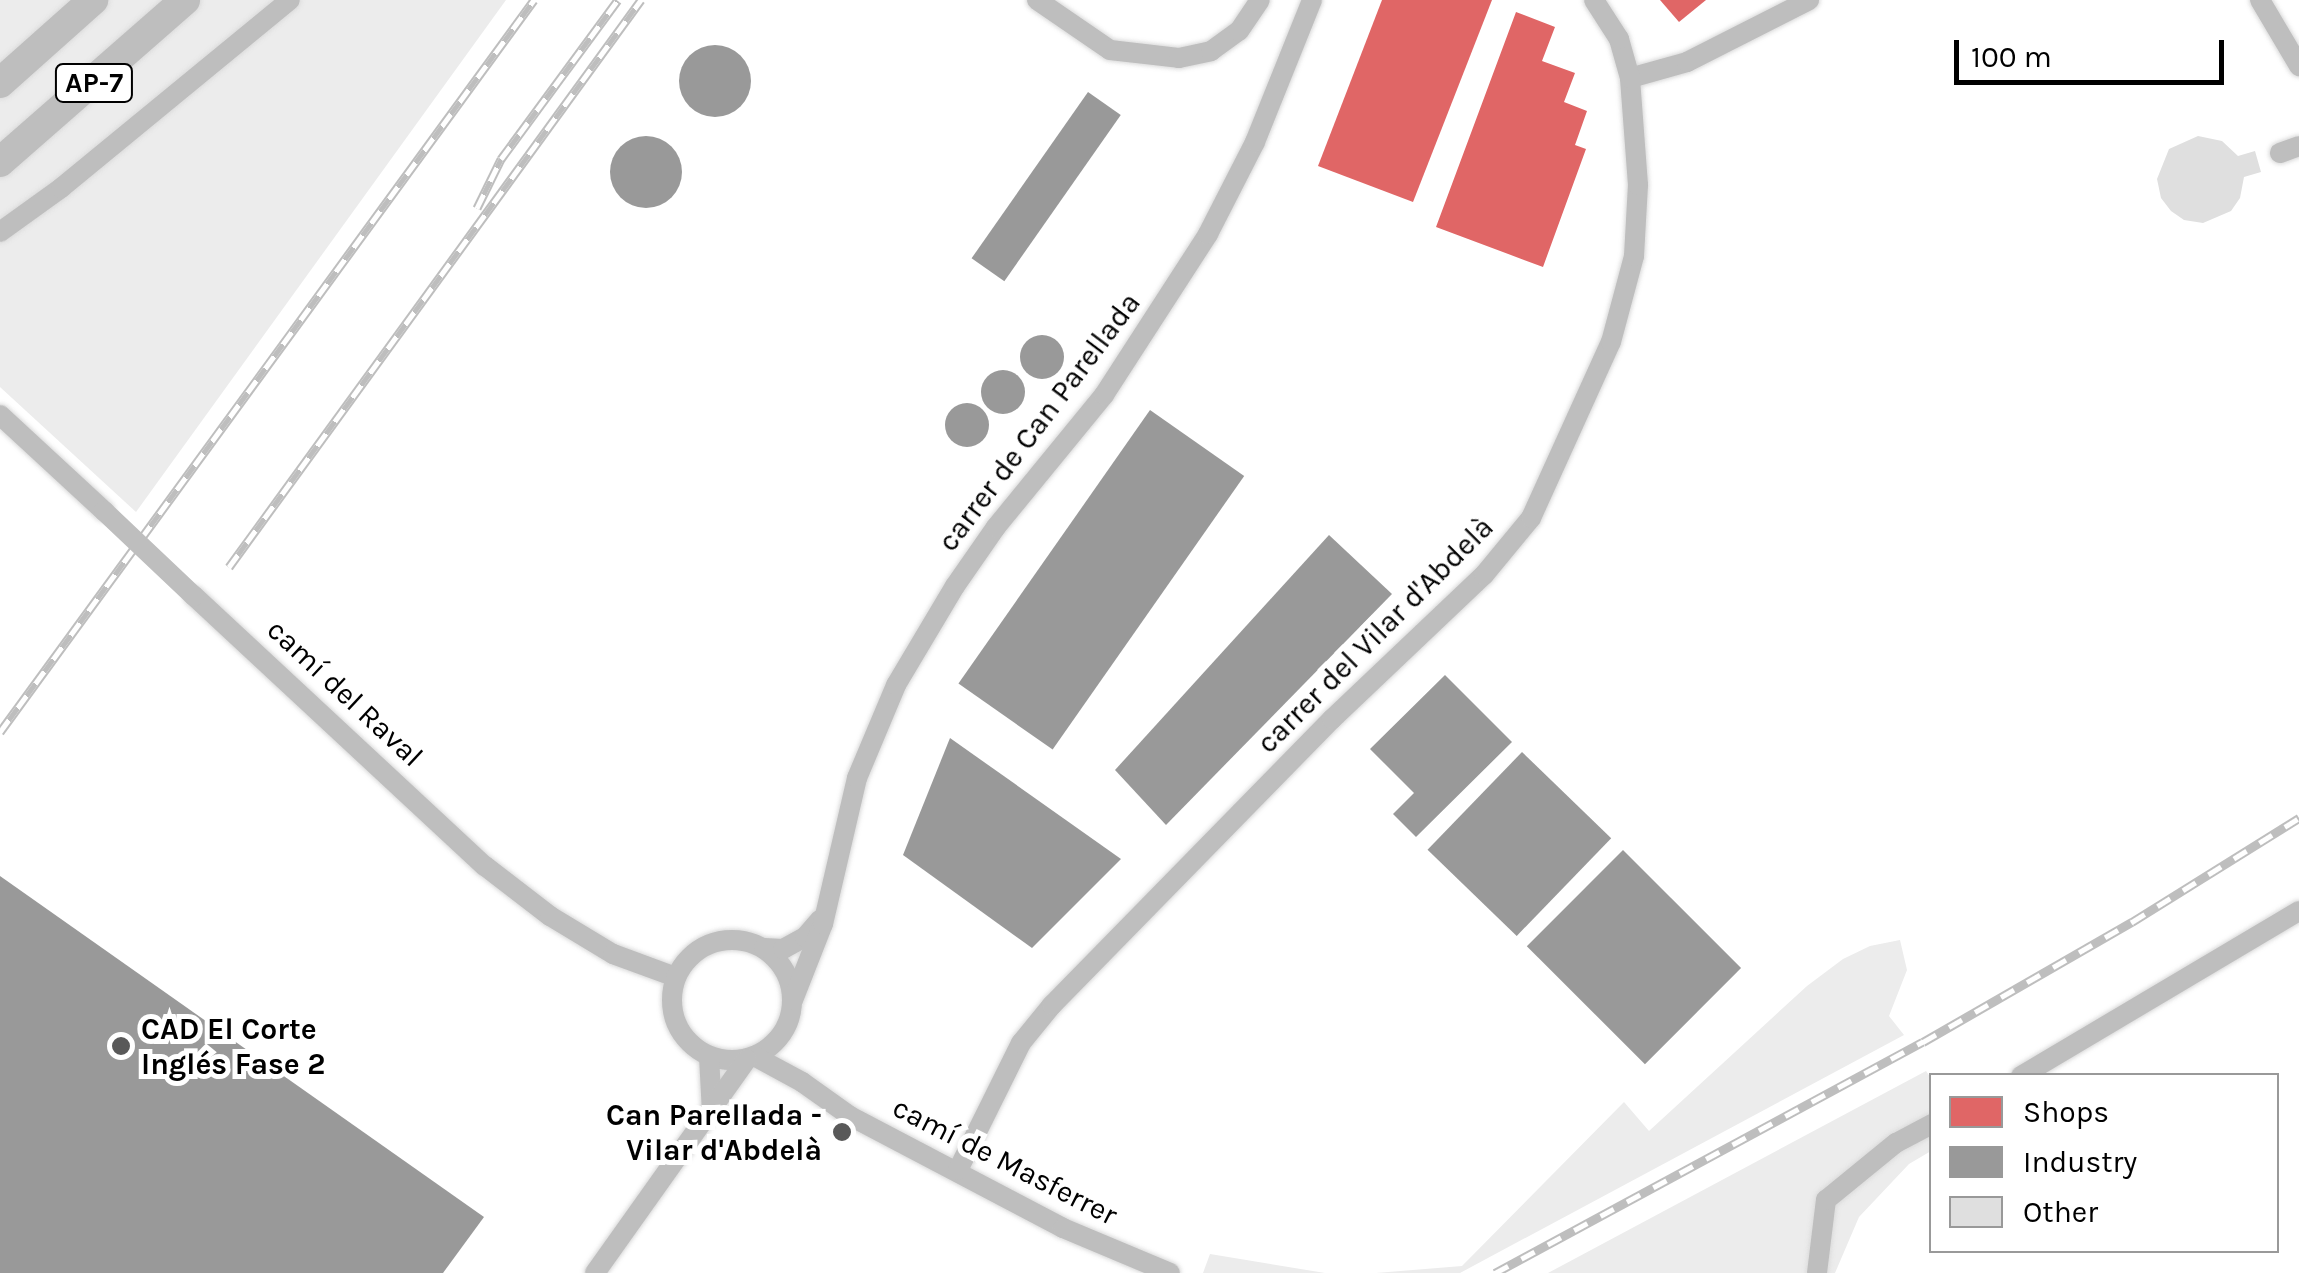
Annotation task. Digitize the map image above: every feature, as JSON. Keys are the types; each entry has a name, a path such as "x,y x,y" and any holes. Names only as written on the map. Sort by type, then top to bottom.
{"highway":[{"name":"AP-7","path":"0,83 93,0"},
{"name":"AP-7","path":"0,162 185,0"}],"street":[{"path":"0,232 290,0"},
{"path":"1038,0 1110,50 1179,58 1211,51 1239,31 1260,0"},
{"name":"carrer de Can Parellada","path":"793,1000 834,886 857,778 896,685 965,572 1104,395 1208,234 1256,142 1312,0"},
{"name":"carrer del Vilar d'Abdelà","path":"958,1170 1021,1043 1052,1005 1332,719 1484,575 1531,518 1612,342 1634,256 1638,185 1630,78 1619,39 1594,0"},
{"path":"2260,0 2299,66"},
{"path":"1630,78 1688,62 1805,1"},
{"name":"camí del Raval","path":"0,415 485,866 550,916 613,954 676,976"},
{"name":"carrer de Can Parellada","path":"764,948 783,949 805,937 820,920 834,886"},
{"path":"2026,1073 2299,911"},
{"path":"595,1273 751,1057 779,1038 789,1020 793,1000 784,971 764,948 724,940 696,953 676,976 673,1014 693,1046 709,1056 751,1057"},
{"name":"camí de Masferrer","path":"779,1038 792,1064 818,1094"},
{"path":"709,1056 712,1114"},
{"name":"camí de Masferrer","path":"751,1057 850,1116 1062,1228 1170,1273"},
{"path":"1817,1273 1826,1200 1896,1143 1929,1126"}],"shaded area":[{"path":"0,0 506,0 136,512 0,387"},
{"path":"1900,940 1907,970 1889,1016 1904,1035 1460,1273 1376,1273 1462,1266 1624,1102 1649,1131 1807,986 1843,959 1870,946"},
{"path":"1926,1071 1929,1075 1929,1152 1909,1164 1859,1217 1835,1273 1548,1273"},
{"path":"1210,1254 1325,1273 1203,1273"}],"building: Shops":[{"path":"1382,0 1492,0 1413,202 1318,166"},
{"path":"1660,0 1706,0 1679,22"},
{"path":"1516,12 1555,27 1542,61 1575,73 1564,102 1587,111 1575,145 1586,149 1543,267 1436,227"}],"building: Industry":[{"path":"715,45 740,56 751,81 740,106 715,117 690,106 679,81 690,56"},
{"path":"1088,92 1121,115 1004,281 972,258"},
{"path":"646,136 671,147 682,172 671,197 646,208 621,197 610,172 621,147"},
{"path":"1042,335 1057,342 1064,357 1057,372 1042,379 1027,372 1020,357 1027,342"},
{"path":"1003,370 1018,377 1025,392 1018,407 1003,414 988,407 981,392 988,377"},
{"path":"967,403 982,410 989,425 982,440 967,447 952,440 945,425 952,410"},
{"path":"1150,410 1244,476 1053,750 958,684"},
{"path":"1329,535 1392,594 1166,825 1115,770"},
{"path":"1445,675 1512,742 1416,837 1393,814 1414,793 1370,749"},
{"path":"950,738 1121,859 1032,948 903,855"},
{"path":"1522,752 1611,838 1517,936 1428,850"},
{"path":"1623,850 1741,968 1645,1064 1527,946"},
{"name":"CAD El Corte Inglés Fase 2","path":"0,876 484,1217 443,1273 0,1273"}],"building: Other":[{"path":"2198,136 2222,141 2238,156 2255,151 2261,172 2244,177 2240,198 2231,211 2203,223 2184,220 2171,211 2161,198 2157,179 2169,149"}],"railway":[{"path":"0,732 534,0"},
{"path":"477,208 501,159 618,0"},
{"path":"229,567 641,0"},
{"path":"1495,1273 1923,1042 2132,922 2299,818"}],"place":[{"name":"CAD El Corte Inglés Fase 2","path":"121,1046"},
{"name":"Can Parellada - Vilar d'Abdelà","path":"842,1132"}]}
